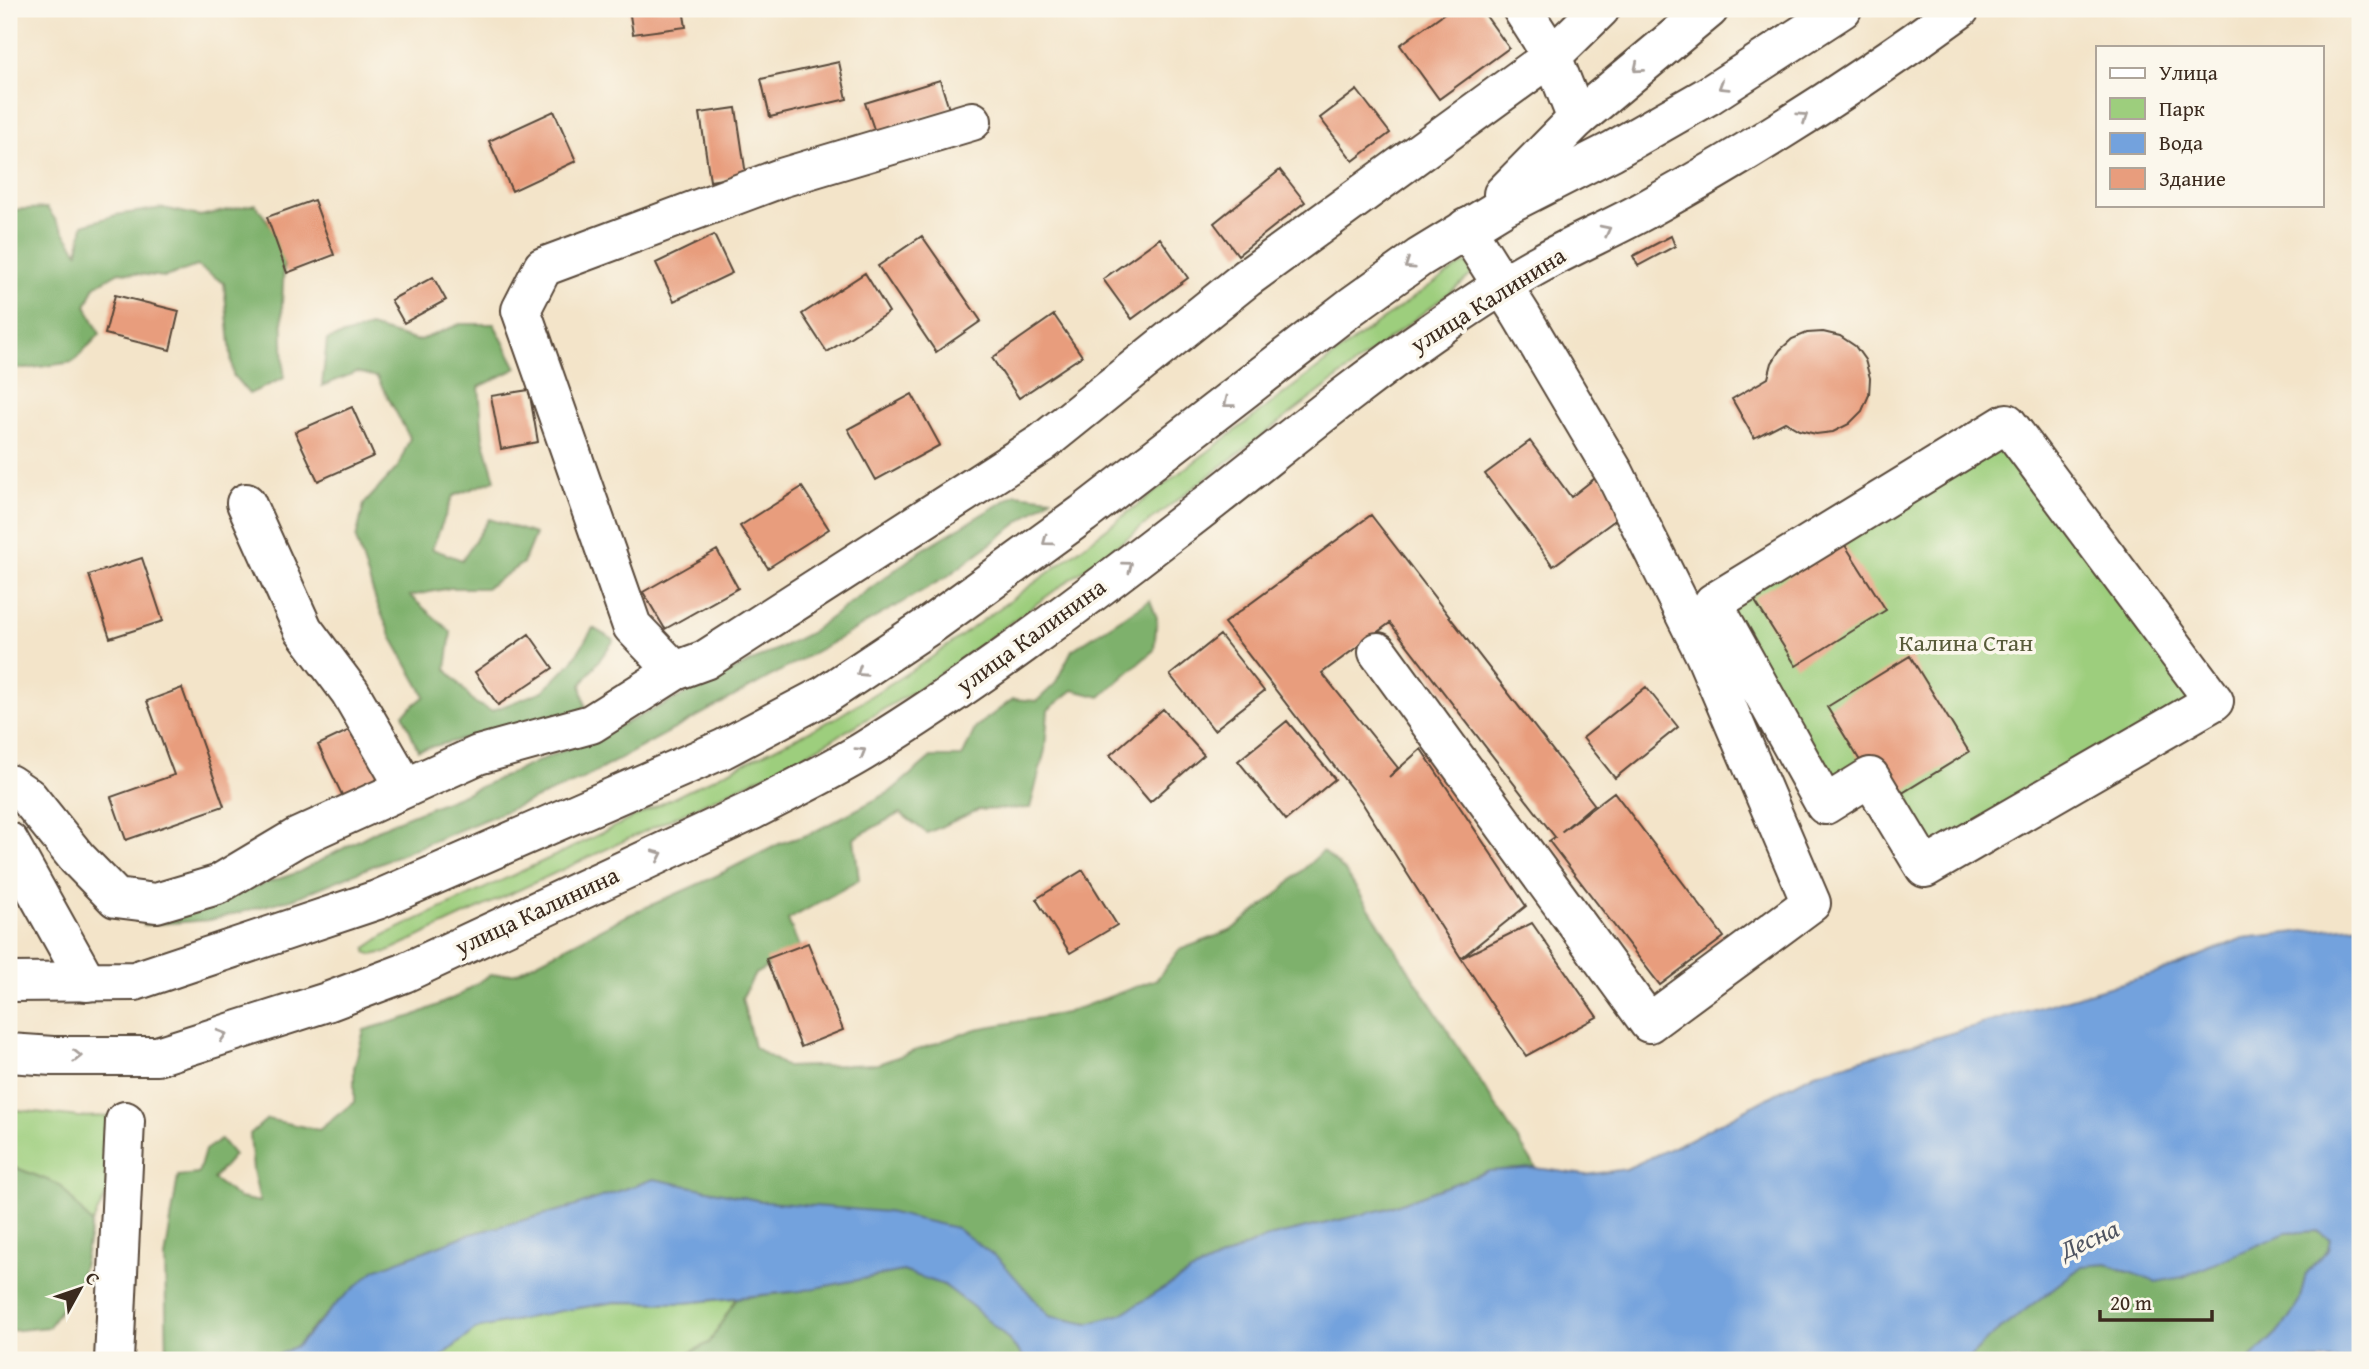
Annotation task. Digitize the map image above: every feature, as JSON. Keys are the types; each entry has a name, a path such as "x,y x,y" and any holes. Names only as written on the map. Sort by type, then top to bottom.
{"main road":[{"path":"1522,9 1552,56 1577,120"},
{"path":"9,784 28,797 77,858 116,898 156,903 217,886 296,838 478,755 591,724 675,671 705,660 1042,443 1247,278 1552,56 1600,9"},
{"path":"1474,224 1577,120 1709,9"},
{"path":"9,982 135,981 377,900 723,750 776,722 825,695 933,624 1083,514 1399,272 1474,224 1612,151 1708,96 1842,9"},
{"name":"улица Калинина","path":"9,1053 157,1056 327,1002 404,973 753,810 860,753 972,680 1125,568 1392,360 1447,321 1543,262 1644,211 1743,154 1834,96 1960,9"},
{"path":"675,671 632,626 521,310 543,267 781,178 972,121"},
{"path":"1378,652 1649,1023 1811,903 1704,655 1615,474 1503,286 1474,224"},
{"path":"2007,423 2214,701 1925,868 1870,777 1825,805 1713,603 2007,423"},
{"path":"246,503 303,629 350,692 405,787"},
{"path":"9,842 87,982"},
{"path":"114,1360 125,1121"}],"green space":[{"path":"255,204 285,245 282,303 284,378 249,394 233,375 224,283 197,266 165,277 119,272 95,286 86,306 100,334 73,362 25,369 9,368 9,210 47,208 78,252 83,225 116,215 163,208 200,216"},
{"path":"1470,262 1475,271 1461,284 1130,536 923,686 795,761 386,952 372,955 366,952 366,948 386,934 563,852 834,719 928,660 1048,573 1368,330 1428,287"},
{"path":"460,324 494,324 517,368 479,387 483,438 495,480 453,496 432,549 462,560 489,519 535,534 523,563 486,588 450,588 410,596 451,632 446,669 475,703 491,711 543,691 572,662 593,628 614,640 581,685 586,709 418,750 403,714 425,696 392,638 377,604 356,539 364,504 398,467 410,438 377,377 357,372 322,386 327,340 370,327 418,341"},
{"name":"Калина Стан","path":"2006,423 2214,701 1925,868 1870,777 1825,805 1715,604"},
{"path":"1016,494 1051,498 948,576 581,780 295,898 210,920 143,925 299,872 389,824 628,722 810,633 922,550"},
{"path":"1150,600 1157,618 1154,650 1100,697 1073,690 1048,710 1045,750 1030,808 978,810 927,833 900,813 854,838 859,880 788,920 800,949 755,974 742,998 754,1047 787,1067 878,1064 976,1029 1066,1013 1157,979 1179,950 1230,931 1273,898 1323,851 1345,871 1536,1168 1489,1171 1385,1209 1265,1238 1193,1271 1121,1314 1088,1324 1049,1316 1026,1290 766,1202 654,1179 573,1207 464,1236 375,1270 315,1325 298,1345 268,1360 167,1360 165,1258 178,1176 198,1174 205,1150 221,1139 234,1155 213,1179 239,1198 260,1202 253,1170 250,1134 267,1119 319,1130 354,1102 354,1068 364,1030 413,1016 458,996 490,975 516,973 622,918 710,879 781,843 810,834 890,792 931,757 962,757 976,727 1013,699 1037,701 1055,684 1072,650"},
{"path":"9,1109 79,1117 113,1116 109,1189 92,1224 60,1185 9,1165"},
{"path":"9,1165 60,1185 92,1224 80,1280 49,1327 9,1331"},
{"path":"2318,1231 2330,1239 2328,1249 2306,1274 2299,1302 2283,1327 2249,1360 1967,1360 1989,1338 2082,1266 2107,1264 2129,1273 2286,1233"},
{"path":"903,1271 935,1281 968,1301 1026,1360 676,1360 709,1343 737,1298 800,1291"},
{"path":"737,1298 709,1343 676,1360 578,1360 557,1349 495,1360 437,1360 476,1329 555,1312 616,1302 685,1303"},
{"path":"558,1349 578,1360 495,1360"}],"water":[{"name":"Десна","path":"2360,925 2360,1360 2249,1360 2283,1327 2299,1302 2306,1274 2328,1249 2330,1239 2318,1231 2286,1233 2183,1277 2156,1282 2107,1264 2082,1266 1989,1338 1967,1360 1026,1360 1007,1338 944,1285 903,1271 800,1291 685,1303 616,1302 555,1312 476,1329 437,1360 268,1360 298,1345 338,1302 375,1270 464,1236 573,1207 654,1179 766,1202 887,1212 956,1228 1000,1260 1049,1316 1088,1324 1121,1314 1193,1271 1265,1238 1385,1209 1489,1171 1536,1168 1586,1175 1626,1169 1684,1142 1815,1073 2160,972 2243,938"}],"building":[{"path":"629,9 683,9 686,27 633,34"},
{"path":"1450,9 1481,9 1509,48 1439,99 1400,45"},
{"path":"839,62 847,99 770,117 761,79"},
{"path":"940,80 949,109 875,132 865,103"},
{"path":"1357,90 1390,133 1353,161 1320,118"},
{"path":"736,108 746,175 710,181 700,113"},
{"path":"554,111 576,161 512,191 489,141"},
{"path":"1280,170 1305,202 1238,255 1214,223"},
{"path":"314,200 334,255 287,273 267,217"},
{"path":"714,235 732,273 674,301 656,263"},
{"path":"922,236 981,321 936,352 878,266"},
{"path":"1671,236 1675,246 1638,266 1633,256"},
{"path":"1160,238 1188,278 1132,319 1103,279"},
{"path":"865,273 889,312 827,352 802,314"},
{"path":"433,277 446,300 404,323 391,300"},
{"path":"115,295 179,311 170,350 105,334"},
{"path":"1054,315 1082,356 1019,398 992,358"},
{"path":"1823,332 1840,336 1855,346 1865,360 1870,378 1869,395 1862,411 1849,424 1833,432 1816,434 1799,430 1785,422 1754,438 1732,399 1768,378 1772,363 1780,350 1792,339 1807,333"},
{"path":"529,390 538,442 501,449 491,396"},
{"path":"912,394 940,445 876,480 848,429"},
{"path":"352,407 374,456 318,481 295,432"},
{"path":"1530,441 1571,497 1599,475 1626,512 1553,566 1485,474"},
{"path":"802,487 829,529 768,568 740,526"},
{"path":"1371,515 1594,804 1561,832 1614,792 1724,937 1660,985 1549,841 1555,837 1390,623 1322,673 1398,768 1389,777 1421,749 1526,906 1461,958 1361,801 1224,623"},
{"path":"1843,542 1886,610 1796,666 1753,598"},
{"path":"717,550 738,588 665,629 643,592"},
{"path":"142,558 163,621 110,638 89,575"},
{"path":"529,634 553,668 498,705 475,672"},
{"path":"1220,635 1264,691 1214,730 1170,675"},
{"path":"1910,656 1969,752 1886,803 1827,707"},
{"path":"1646,687 1678,727 1615,778 1583,738"},
{"path":"182,688 224,806 126,840 111,797 174,775 147,701"},
{"path":"1163,709 1204,755 1150,802 1110,755"},
{"path":"1287,721 1335,779 1286,820 1238,761"},
{"path":"360,725 385,777 343,797 318,745"},
{"path":"1083,870 1117,925 1070,953 1036,899"},
{"path":"1532,923 1597,1017 1526,1056 1461,958"},
{"path":"808,943 843,1030 801,1047 766,959"}]}
